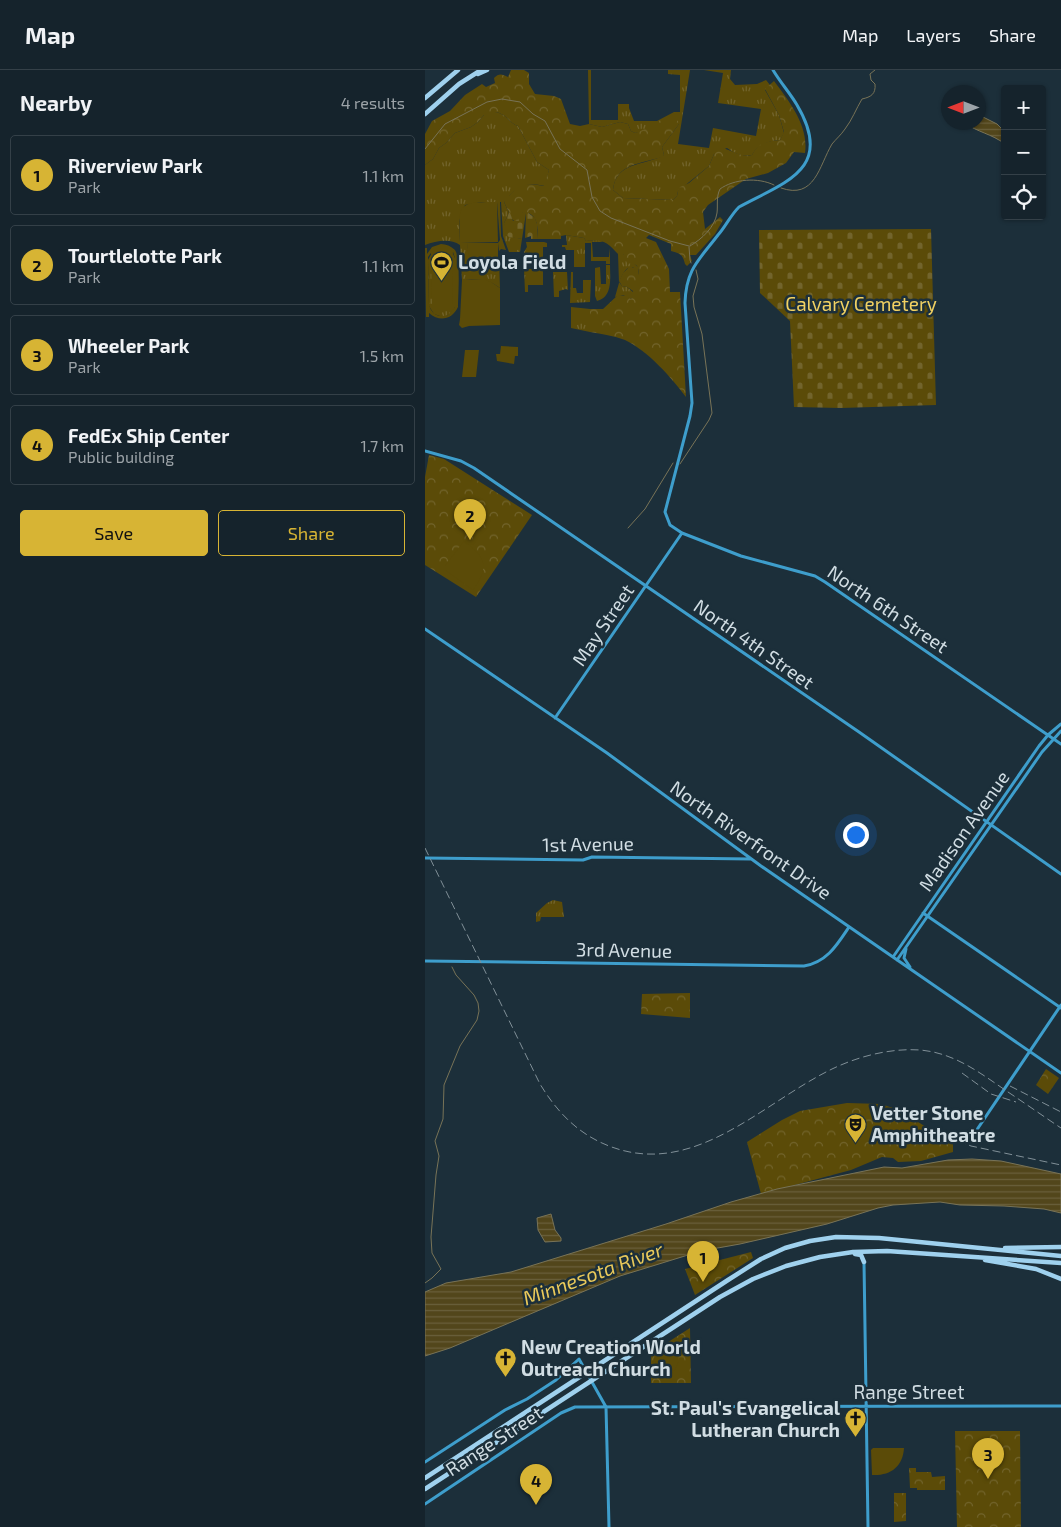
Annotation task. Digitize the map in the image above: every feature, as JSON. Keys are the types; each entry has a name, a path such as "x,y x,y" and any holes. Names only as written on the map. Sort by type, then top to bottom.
{"highway":[{"path":"425,98 458,70"},
{"path":"425,114 448,94 481,70"},
{"path":"472,76 487,70"},
{"path":"425,1478 761,1259 785,1248 810,1240 849,1236 1061,1256"},
{"path":"978,1247 1061,1247"},
{"path":"864,1262 867,1254 877,1250"},
{"path":"425,1489 689,1317 743,1284 786,1266 831,1255 877,1250 1061,1263"},
{"path":"831,1255 859,1254 864,1262"},
{"path":"959,1256 1036,1269 1061,1279"}],"street":[{"path":"682,533 670,525 665,512 692,403 685,303 688,280 697,262 732,214 739,207 780,186 798,174 806,164 810,149 810,136 805,120 797,104 773,70"},
{"name":"North 4th Street","path":"425,451 461,461 474,468 1061,874"},
{"name":"May Street","path":"555,718 682,533"},
{"name":"North 6th Street","path":"682,533 741,556 815,576 1061,744"},
{"name":"North Riverfront Drive","path":"425,629 555,718 849,927 1061,1073"},
{"name":"Madison Avenue","path":"893,956 1048,736 1061,724"},
{"name":"Madison Avenue","path":"897,960 1053,738 1061,731"},
{"name":"1st Avenue","path":"425,858 582,860 592,857 752,859"},
{"path":"923,913 1060,1007 969,1138"},
{"name":"3rd Avenue","path":"425,961 798,966 809,965 822,960 830,954 849,927"},
{"path":"908,944 904,958 912,970"},
{"path":"864,1262 868,1527"},
{"path":"425,1462 505,1410 527,1399 555,1380 579,1359 606,1407 609,1527"},
{"name":"Range Street","path":"425,1504 567,1410 575,1408 1061,1406"}],"green space":[{"path":"511,70 524,70 529,73 529,84 535,94 554,96 561,99 570,124 580,126 589,124 602,127 620,122 628,124 631,131 635,133 667,118 678,121 679,124 662,147 664,155 662,157 638,163 619,174 613,190 623,198 673,200 677,196 680,187 689,183 709,166 719,148 747,156 752,155 763,143 780,140 784,132 779,115 765,89 774,81 797,114 804,133 805,153 794,152 786,163 768,173 746,179 708,205 703,212 705,229 720,217 723,220 715,234 696,255 690,255 692,261 687,266 681,255 671,251 671,244 649,235 646,238 656,242 669,269 670,292 680,292 686,397 659,365 634,345 625,340 590,332 590,309 603,309 618,295 627,296 631,299 633,291 622,286 619,281 623,273 630,266 634,268 638,275 639,269 636,265 627,263 623,254 619,255 605,242 586,241 584,238 566,235 561,236 561,239 538,239 536,221 528,213 523,212 519,221 512,219 504,202 506,196 509,196 517,188 524,185 544,186 549,170 537,162 518,126 496,112 491,117 484,115 471,127 455,133 439,148 433,159 425,165 425,134 432,121 450,111 465,95 482,84 486,87 495,83 494,78 499,75 508,77"},
{"path":"588,70 591,70 591,120 618,120 618,104 629,104 634,121 657,121 674,112 680,112 680,75 668,74 668,70 690,70 678,144 709,148 713,128 756,136 761,109 718,103 723,73 704,70 731,70 730,79 735,85 757,84 766,80 770,85 765,90 779,115 784,133 780,140 763,144 752,155 745,156 727,148 714,154 709,166 678,191 677,196 673,200 623,198 613,190 615,181 620,174 625,169 664,155 662,147 679,124 635,133 631,131 628,124 620,122 602,127 589,124"},
{"path":"496,112 518,126 537,162 549,170 545,186 522,186 504,202 509,213 504,223 508,236 522,239 520,252 509,252 503,236 501,202 501,236 506,250 501,249 499,251 498,243 467,243 472,261 485,272 498,274 499,258 500,288 477,279 462,280 460,245 452,241 438,241 425,245 425,165 433,159 439,148 455,133 471,127 484,115","holes":["497,202 500,240 498,243 460,242 459,221 465,205"]},
{"path":"497,202 498,242 460,242 459,219 463,207 474,203"},
{"path":"527,212 535,218 538,239 531,239 531,236 525,238 526,213 522,239 509,237 505,234 504,223 509,213 513,221 519,221 519,215"},
{"name":"Calvary Cemetery","path":"931,229 936,405 841,408 794,407 790,321 760,293 759,230"},
{"path":"566,235 584,238 586,241 599,240 603,242 592,242 593,257 609,257 610,248 610,264 606,264 606,261 591,261 591,243 585,243 585,267 574,267 574,250 566,250 565,247 562,247 562,245 567,245"},
{"path":"526,242 547,243 547,247 543,247 543,261 524,262"},
{"path":"467,243 498,243 498,275 485,273 475,266 469,256"},
{"path":"441,244 447,245 455,250 457,255 459,269 458,307 452,315 445,318 437,318 429,313 429,317 426,317 425,248 427,248 427,254 432,247","holes":["453,252 455,258 455,307 448,315 438,315 433,313 429,304 428,257 431,253 431,257 452,257"]},
{"path":"444,246 451,250 455,258 456,303 452,312 443,317 434,314 429,306 428,260 434,249"},
{"path":"618,253 623,254 639,268 637,275 633,267 628,268 619,282 622,286 627,287 633,292 634,296 631,299 623,295 615,297 619,283"},
{"name":"Loyola Field","path":"431,258 452,258 453,305 432,305"},
{"path":"606,265 610,265 608,291 606,296 597,301 595,296 595,268 600,267 601,284 606,284"},
{"path":"524,269 543,270 543,285 528,285 528,292 525,292"},
{"path":"553,272 567,272 568,290 559,291 559,297 554,297"},
{"path":"571,272 573,272 573,288 576,288 577,293 583,293 583,280 591,280 590,302 570,303"},
{"path":"484,279 500,288 500,325 462,328 459,325 462,280"},
{"path":"571,307 590,309 590,332 571,328"},
{"path":"501,346 518,347 518,356 515,356 514,364 497,361 496,354 500,354"},
{"path":"465,350 479,350 476,377 462,377"},
{"path":"429,455 444,459 532,515 476,597 425,565 425,477"},
{"path":"464,541 472,547 483,563 482,575 473,590 445,570 445,566"},
{"path":"553,900 562,902 564,917 541,917 540,921 536,922 536,913"},
{"path":"690,993 690,1018 641,1014 642,994"},
{"path":"1046,1069 1059,1078 1048,1094 1036,1085"},
{"path":"847,1103 881,1104 899,1110 953,1144 953,1152 921,1161 898,1162 893,1158 882,1157 851,1170 761,1194 747,1142 800,1111"},
{"path":"751,1252 753,1258 695,1295 685,1269"},
{"path":"690,1328 691,1383 651,1383 651,1353"},
{"path":"678,1349 679,1360 676,1369 669,1374 658,1377 655,1352"},
{"path":"955,1431 1020,1431 1021,1527 957,1527"},
{"path":"873,1448 904,1448 901,1460 894,1469 884,1474 872,1475 871,1450"},
{"path":"909,1468 916,1468 916,1472 931,1472 932,1477 945,1476 945,1490 917,1490 917,1488 910,1488"},
{"path":"894,1493 906,1493 906,1521 894,1522"}],"water":[{"path":"986,118 1001,128 1001,142 976,130 986,130"},
{"name":"Minnesota River","path":"948,1160 1001,1161 1061,1174 1061,1213 1044,1209 960,1205 940,1202 893,1205 878,1208 827,1224 701,1251 620,1276 450,1348 425,1356 425,1292 446,1283 511,1272 777,1189 884,1167 902,1168"},
{"path":"551,1214 555,1230 561,1241 545,1242 538,1230 537,1218"}],"waterway":[{"path":"781,188 801,189 809,185 814,179 832,144 847,126 862,99 874,93 875,84 871,80 870,74 875,70"},
{"path":"425,149 445,124 487,102 502,99 520,102 533,114 545,121 560,149 587,170 592,197 600,211 611,218 670,241 689,246"},
{"path":"690,246 699,240 714,223 720,189 732,183 746,180 768,182 774,185"},
{"path":"689,247 691,263"},
{"path":"680,464 712,413 702,334 694,307 693,296 698,279 696,270"},
{"path":"628,528 645,509 673,463"},
{"path":"425,1283 441,1269 432,1253 431,1237 439,1156 435,1141 443,1119 444,1085 460,1046 477,1020 479,1011 474,995 456,975 452,967"}],"railway":[{"path":"425,848 540,1084 569,1121 588,1135 609,1146 640,1154 670,1153 698,1145 726,1133 832,1069 853,1060 898,1050 933,1052 967,1065 1061,1128"},
{"path":"962,1073 991,1094 1016,1102"},
{"path":"1010,1086 1061,1112"},
{"path":"947,1136 971,1146 1061,1165"}],"place":[{"name":"Loyola Field","path":"442,281"},
{"name":"Tourtlelotte Park","path":"470,540"},
{"name":"Vetter Stone Amphitheatre","path":"855,1143"},
{"name":"Riverview Park","path":"703,1282"},
{"name":"New Creation World Outreach Church","path":"505,1377"},
{"name":"St. Paul's Evangelical Lutheran Church","path":"856,1438"},
{"name":"Wheeler Park","path":"988,1479"},
{"name":"FedEx Ship Center","path":"536,1505"}]}
